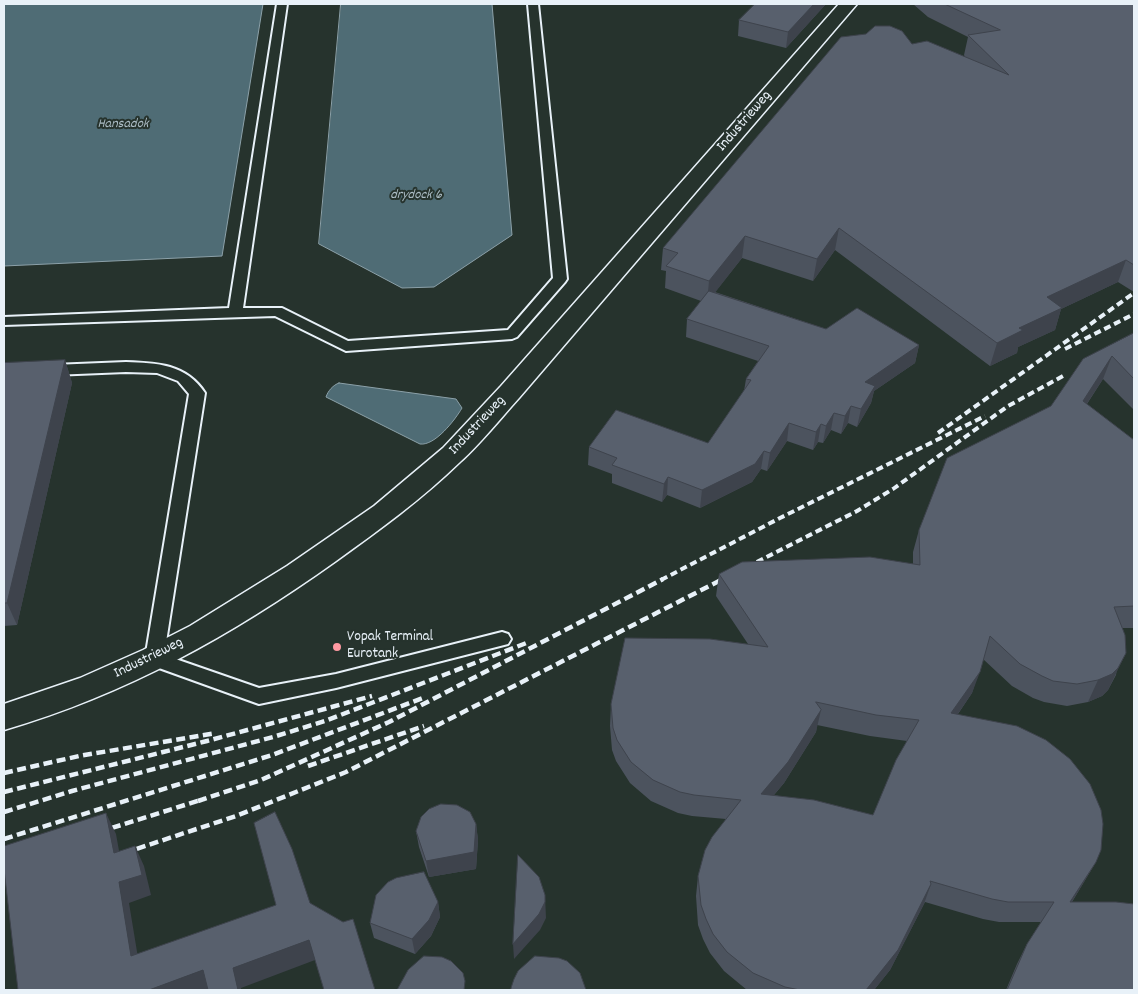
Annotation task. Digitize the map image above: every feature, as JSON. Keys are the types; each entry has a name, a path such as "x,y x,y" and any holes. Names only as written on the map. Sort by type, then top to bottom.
{"street":[{"name":"Industrieweg","path":"4,717 91,687 154,659 201,634 296,574 384,513 452,455 510,392 848,4"}],"lane":[{"path":"235,313 282,4"},
{"path":"4,321 277,311 346,346 512,334 560,279 533,4"},
{"path":"4,372 126,367 159,368 183,378 197,393 154,659 259,696 336,681 502,639"}],"water":[{"name":"Hansadok","path":"4,4 263,4 222,256 4,266"},
{"name":"drydock 6","path":"341,4 492,4 512,235 434,287 402,288 319,244"},
{"path":"339,383 456,399 462,408 455,419 438,437 426,444 420,444 326,397 331,388"}],"building":[{"path":"755,4 814,4 788,32 739,20"},
{"path":"945,4 1134,4 1134,265 1126,260 1047,297 1062,308 1019,328 1023,330 997,343 839,228 817,259 745,236 709,281 666,266 678,253 663,248 841,37 866,34 875,26 890,26 902,31 912,44 927,41 1009,75 968,35 1000,30"},
{"path":"709,291 826,329 857,308 919,345 865,382 875,386 861,409 851,406 845,416 834,413 826,426 821,424 816,432 789,423 770,453 764,451 755,464 702,490 668,477 664,484 612,465 617,458 589,447 616,410 708,443 751,380 746,379 769,346 687,319"},
{"path":"1134,333 1134,379 1112,356 1083,401 1134,440 1134,606 1114,607 1125,635 1126,653 1118,668 1112,674 1098,680 1077,684 1053,681 1020,664 990,636 980,672 951,713 1017,726 1046,740 1070,759 1090,784 1101,810 1103,824 1101,850 1096,862 1070,902 1134,904 1134,990 1007,990 1027,944 1054,902 1008,902 930,881 931,884 898,950 866,990 800,990 785,987 753,973 727,952 713,934 701,905 698,876 705,850 712,837 741,800 680,792 653,780 631,762 617,740 613,728 611,704 625,638 710,639 768,647 719,574 742,562 870,557 920,565 919,530 947,458 1051,406 1083,359","holes":["816,702 876,715 919,720 896,760 873,815 814,800 761,794 788,762 821,710"]},
{"path":"65,360 7,603 4,603 4,363"},
{"path":"441,804 457,805 470,812 476,824 474,852 426,861 416,831 421,817 429,809"},
{"path":"275,812 292,849 310,903 343,922 353,919 375,990 324,990 309,940 233,968 238,990 208,990 203,970 149,990 18,990 4,869 4,846 106,813 114,853 135,846 142,875 119,882 131,956 276,905 254,823"},
{"path":"518,855 539,877 545,895 545,902 539,914 513,944"},
{"path":"424,872 438,902 429,920 412,939 370,923 376,895 388,882 396,878"},
{"path":"424,956 442,957 451,961 463,973 465,981 464,990 397,990 408,970"},
{"path":"535,956 559,958 567,961 580,973 586,990 511,990 518,971"}],"railway":[{"path":"938,433 1134,293"},
{"path":"1065,349 1134,314"},
{"path":"747,567 857,511 893,489 1008,406 1063,376"},
{"path":"661,580 780,518 985,416"},
{"path":"723,579 729,576"},
{"path":"204,799 261,780 389,722 663,579"},
{"path":"124,853 236,816 346,772 723,579"},
{"path":"4,812 72,791 273,737 325,721 529,642"},
{"path":"4,792 207,741 372,696"},
{"path":"4,839 272,755 423,698"},
{"path":"308,766 424,726"},
{"path":"4,773 79,756 216,733"},
{"path":"99,832 204,799"},
{"path":"198,801 204,799"}],"place":[{"name":"Vopak Terminal Eurotank","path":"337,647"}]}
